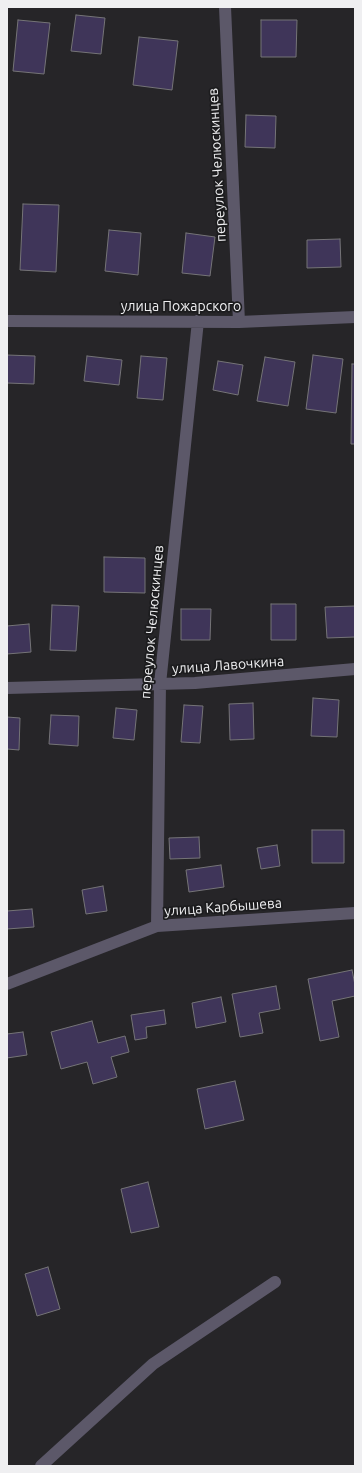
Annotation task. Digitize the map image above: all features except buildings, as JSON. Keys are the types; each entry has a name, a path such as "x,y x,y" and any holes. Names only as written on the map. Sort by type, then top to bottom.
{"street":[{"name":"переулок Челюскинцев","path":"225,7 239,322"},
{"name":"улица Пожарского","path":"7,320 239,322 355,317"},
{"name":"переулок Челюскинцев","path":"157,926 160,684 198,321"},
{"name":"улица Лавочкина","path":"7,688 195,683 355,669"},
{"name":"улица Карбышева","path":"7,984 157,926 355,913"},
{"path":"41,1466 153,1364 275,1282"}]}
